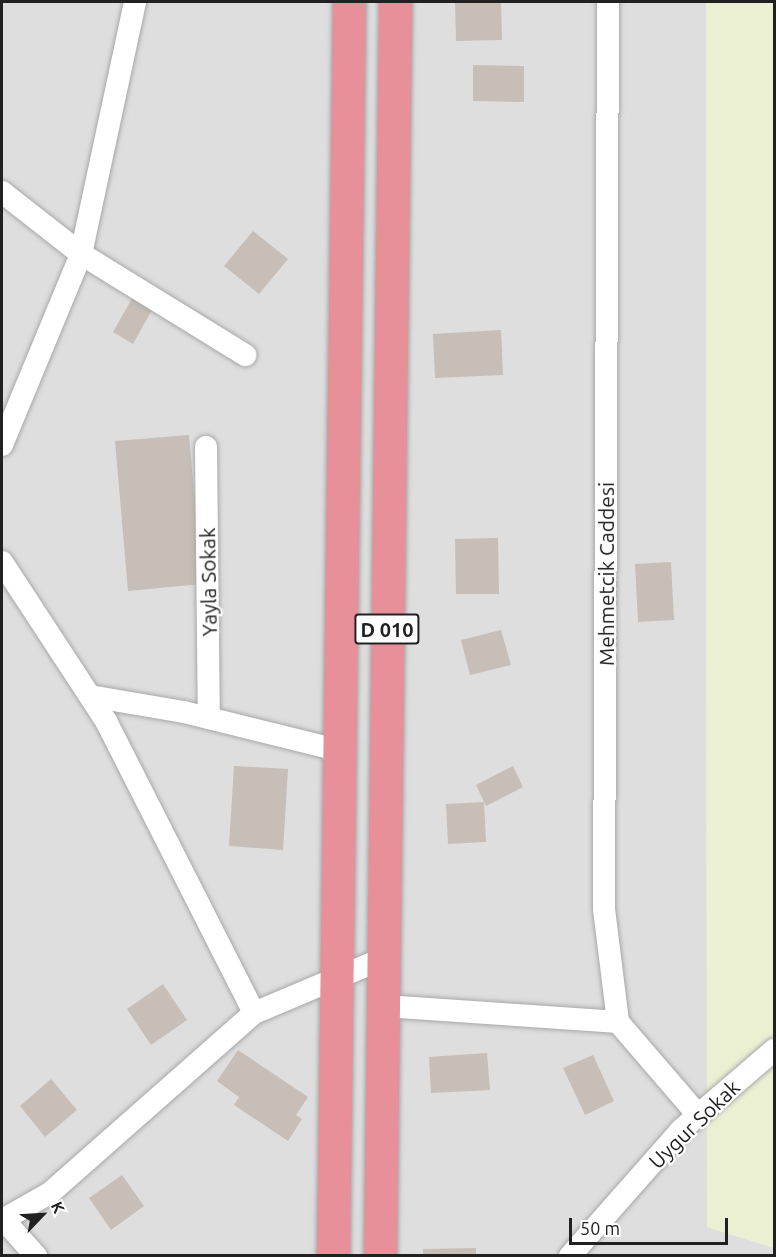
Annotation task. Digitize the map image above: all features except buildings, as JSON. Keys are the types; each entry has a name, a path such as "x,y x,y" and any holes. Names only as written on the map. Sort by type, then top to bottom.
{"highway":[{"name":"D 010","path":"333,1256 349,2"},
{"name":"D 010","path":"381,1256 385,1006 382,959 395,2"}],"street":[{"path":"2,445 81,254 135,2"},
{"name":"Mehmetcik Caddesi","path":"609,2 604,909 618,1022"},
{"path":"2,192 81,254 245,355"},
{"name":"Yayla Sokak","path":"206,447 209,718"},
{"path":"2,562 106,721 254,1013"},
{"path":"90,696 209,718 339,750"},
{"path":"36,1256 2,1219 50,1192 254,1013 382,959"},
{"path":"385,1006 618,1022 698,1115"},
{"name":"Uygur Sokak","path":"570,1256 698,1115 774,1050"}],"shaded area":[{"path":"2,2 706,2 707,1227 774,1248 774,1255 2,1256"}],"green space":[{"path":"706,2 774,2 774,1248 707,1227"}]}
